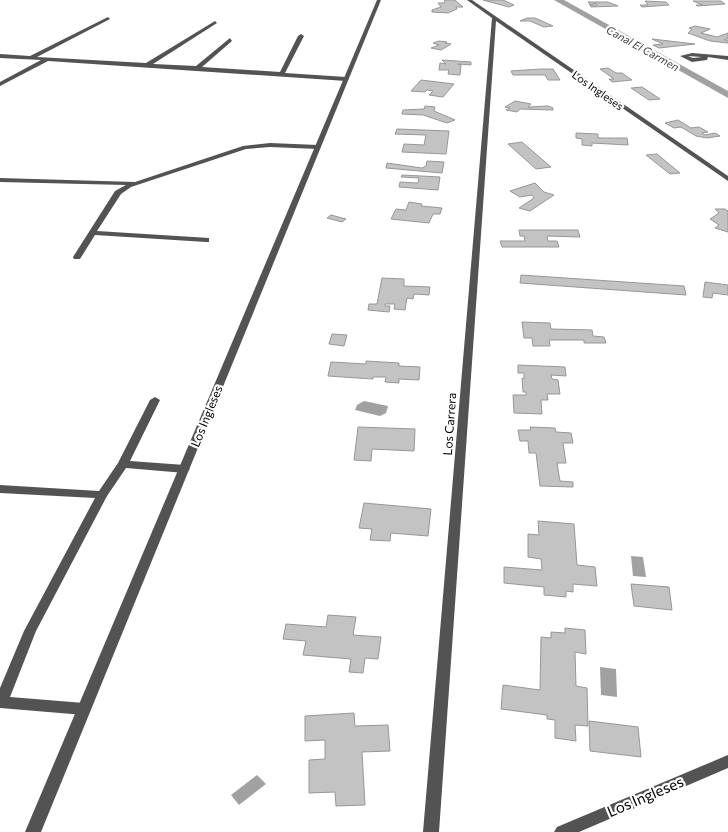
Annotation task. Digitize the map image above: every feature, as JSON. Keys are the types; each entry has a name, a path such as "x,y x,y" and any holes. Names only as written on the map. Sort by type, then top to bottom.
{"street":[{"name":"Los Ingleses","path":"33,832 378,0"},
{"name":"Los Ingleses","path":"469,0 728,179"},
{"path":"31,58 108,18"},
{"name":"Los Carrera","path":"431,832 494,18"},
{"path":"146,65 215,22"},
{"path":"282,74 302,36"},
{"path":"198,67 230,40"},
{"path":"0,56 198,67 346,80"},
{"path":"706,57 728,58"},
{"path":"0,84 48,59"},
{"path":"78,257 118,193 135,183 251,146 318,147"},
{"path":"0,180 135,183"},
{"path":"92,233 206,240"},
{"path":"84,709 0,702 30,631 102,495 123,464 155,400"},
{"path":"123,464 185,469"},
{"path":"0,489 102,495"},
{"name":"Los Ingleses","path":"562,832 728,761"}],"shaded area":[{"path":"364,401 388,406 386,413 380,416 355,410 357,405"},
{"path":"631,556 643,557 646,577 633,576"},
{"path":"600,667 616,669 617,697 601,695"},
{"path":"257,775 266,784 239,805 231,795"}],"building":[{"path":"445,0 455,0 463,7 456,7 457,9 448,13 432,12 432,10 441,7 438,3 444,3"},
{"path":"483,0 503,0 514,5 509,7"},
{"path":"645,1 666,2 669,5 642,7 640,5 648,5"},
{"path":"693,1 721,1 725,4 697,6 703,5"},
{"path":"588,2 608,2 618,6 591,7"},
{"path":"527,18 535,18 553,26 544,27 530,21 520,21"},
{"path":"695,26 710,29 701,33 717,37 728,33 728,38 724,40 728,40 728,43 710,41 688,33 692,29 689,28"},
{"path":"652,39 695,44 659,48 653,45 663,44"},
{"path":"439,41 451,44 441,50 431,48 439,45 433,43"},
{"path":"442,60 471,62 471,65 458,64 461,65 460,75 448,74 449,70 439,70 440,63 446,64"},
{"path":"608,68 616,73 622,73 632,80 612,82 609,79 614,79 600,69"},
{"path":"553,69 560,80 548,80 545,75 513,75 511,71"},
{"path":"421,80 454,84 443,97 429,95 433,91 411,91"},
{"path":"642,87 660,99 649,100 631,88"},
{"path":"515,101 531,104 528,107 548,106 553,108 553,110 520,109 517,112 506,110 510,108 505,107"},
{"path":"425,106 435,107 434,111 455,120 447,123 423,115 402,114 403,110 424,109"},
{"path":"678,120 691,128 699,127 708,132 702,133 705,135 715,133 720,136 707,138 696,136 681,127 674,128 665,123"},
{"path":"397,129 449,131 446,154 402,152 404,144 424,145 426,135 395,134"},
{"path":"576,133 598,134 598,138 627,138 628,145 592,143 592,146 582,145 582,139 576,138"},
{"path":"522,142 551,167 536,169 508,144"},
{"path":"657,154 680,173 670,174 646,155"},
{"path":"427,161 444,162 442,173 386,168 387,163 422,168 426,166"},
{"path":"402,175 440,177 438,190 399,187 400,182 418,183 419,178 401,177"},
{"path":"535,183 544,192 554,195 530,211 519,208 534,198 532,195 520,197 510,191"},
{"path":"409,202 422,204 421,206 442,208 440,214 433,214 429,223 391,219 396,209 406,210"},
{"path":"715,209 725,209 728,211 728,232 715,228 719,225 710,219 719,213"},
{"path":"331,215 346,219 342,222 327,218"},
{"path":"519,230 578,230 580,237 547,236 548,241 557,241 559,247 502,247 500,241 525,241 524,236 520,236"},
{"path":"521,275 684,286 686,295 520,283"},
{"path":"382,278 404,279 404,286 430,287 429,295 414,294 413,299 407,298 405,310 394,309 395,304 385,304 385,306 390,306 389,312 368,310 369,304 377,304"},
{"path":"705,282 728,285 728,295 713,293 712,298 703,297"},
{"path":"522,322 550,323 551,329 592,330 593,336 604,337 606,343 584,343 584,340 549,340 550,346 533,346 532,338 524,338"},
{"path":"332,334 347,335 344,346 329,344"},
{"path":"366,361 399,363 399,366 420,367 419,380 399,379 399,383 385,382 386,377 373,377 373,379 328,376 331,362 366,364"},
{"path":"518,365 565,367 566,376 551,375 552,379 558,380 560,394 547,394 548,400 541,400 542,414 514,413 513,395 526,395 526,392 523,392 522,378 524,379 524,373 518,373"},
{"path":"358,427 415,429 414,451 372,449 371,461 354,460"},
{"path":"530,427 555,428 556,432 571,433 573,443 563,443 566,463 557,463 560,481 573,482 573,487 540,486 536,453 529,453 528,441 520,441 518,430 531,430"},
{"path":"364,503 431,509 428,536 391,533 390,541 370,540 372,529 359,528"},
{"path":"538,521 574,524 577,565 595,567 597,586 573,584 573,592 566,591 566,597 544,595 544,587 504,583 504,567 542,570 541,559 528,557 528,534 539,535"},
{"path":"631,584 669,587 672,610 634,606"},
{"path":"328,615 356,617 353,635 381,637 378,659 365,658 363,673 349,672 351,659 303,655 306,641 283,639 286,624 326,627"},
{"path":"565,628 585,630 586,654 575,652 576,686 587,688 588,726 575,725 576,741 555,738 555,720 547,719 547,715 501,709 503,685 540,690 541,637 551,638 551,632 565,633"},
{"path":"354,713 355,726 388,725 390,751 362,752 365,805 336,806 335,792 309,793 309,760 325,759 325,740 305,741 305,716"},
{"path":"589,721 638,727 641,757 590,751"}],"waterway":[{"name":"Canal El Carmen","path":"558,0 728,95"}]}
